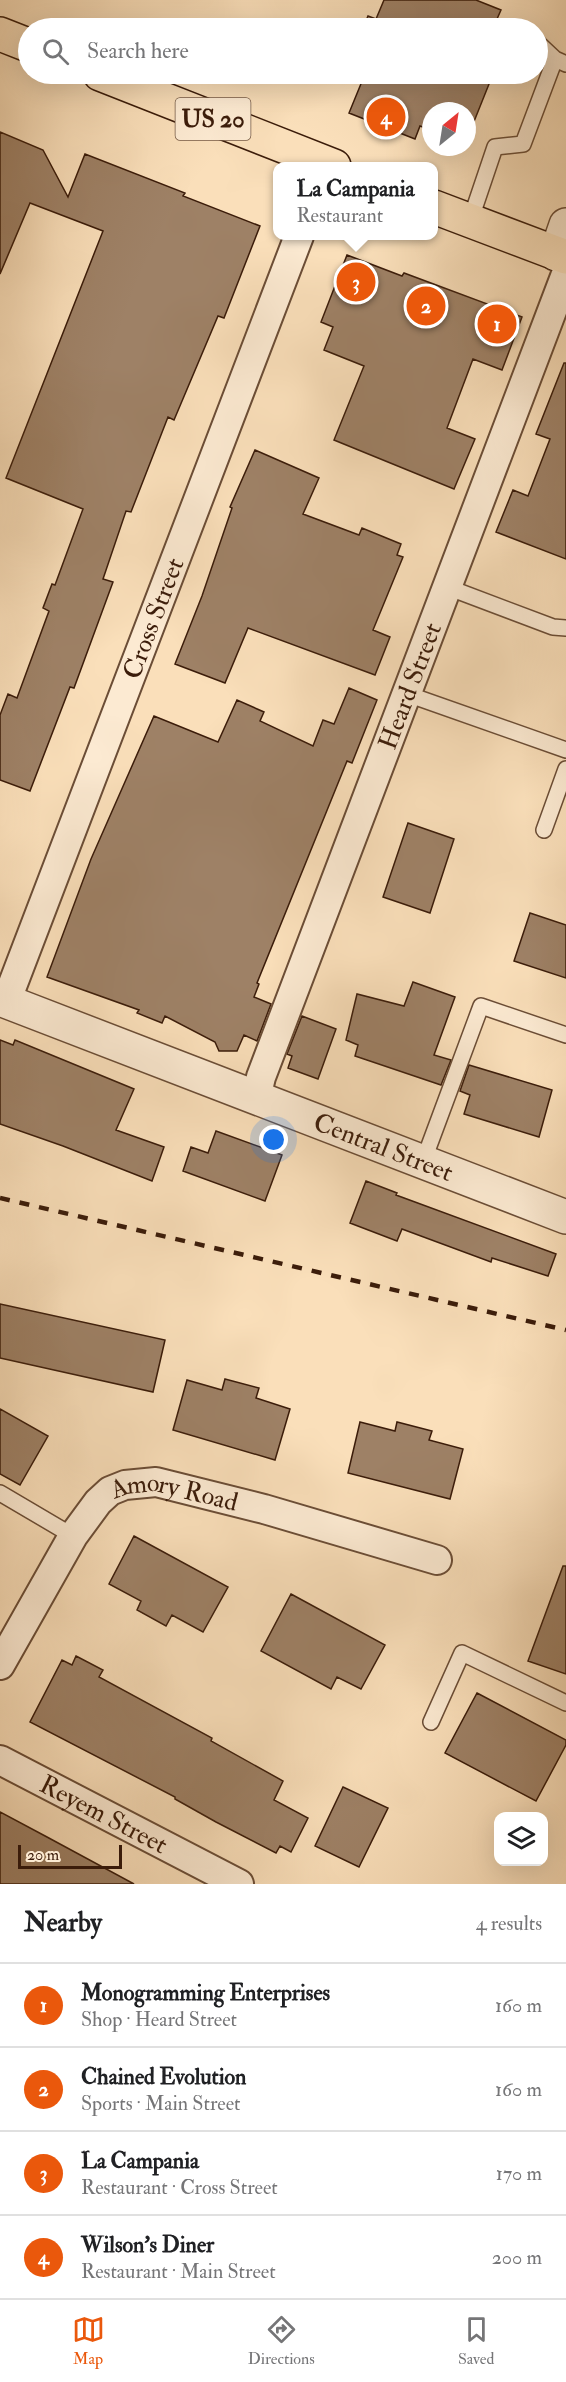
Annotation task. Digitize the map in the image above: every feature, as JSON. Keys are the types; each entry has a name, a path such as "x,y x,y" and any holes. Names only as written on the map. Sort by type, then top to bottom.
{"main road":[{"path":"0,34 18,41"},
{"name":"US 20","path":"125,84 319,162"},
{"path":"438,209 564,253"}],"street":[{"name":"Cross Street","path":"3,1000 297,240"},
{"name":"Heard Street","path":"256,1098 261,1077 447,587 564,253"},
{"name":"Central Street","path":"3,1000 566,1217"},
{"name":"Amory Road","path":"3,1652 73,1536 98,1502 110,1491 125,1485 156,1482 264,1509 437,1560"},
{"name":"Reyem Street","path":"0,1760 239,1884"}],"lane":[{"path":"470,221 495,147 524,144 560,62 548,52"},
{"path":"447,587 553,627 566,628"},
{"path":"406,694 566,750"},
{"path":"544,830 566,769"},
{"path":"423,1162 481,1006 566,1035"},
{"path":"0,1493 73,1536"},
{"path":"431,1722 462,1653 566,1703"}],"building":[{"path":"384,0 476,0 501,10 497,18 376,18"},
{"path":"361,84 489,84 476,116 476,102 422,102 422,127 420,126 415,139 349,113"},
{"path":"0,132 43,150 68,197 85,154 185,193 183,196 260,226 224,318 218,316 174,420 168,417 131,512 126,511 103,579 113,582 74,688 70,687 30,791 0,780 0,715 8,694 17,698 49,611 43,608 52,584 55,585 83,509 6,478 103,231 30,203 0,274"},
{"path":"347,255 402,276 404,273 522,317 502,370 473,359 447,428 475,439 454,489 334,440 364,366 324,350 333,327 321,322"},
{"path":"564,363 566,363 566,559 496,532 513,490 528,496 550,439 536,434"},
{"path":"255,450 319,478 303,514 359,535 362,528 401,544 397,555 403,557 373,630 390,637 375,675 248,628 225,683 175,664 202,596 232,508 230,507"},
{"path":"349,688 377,700 352,763 347,761 257,983 259,984 254,997 271,1004 257,1041 244,1035 237,1051 219,1051 215,1042 165,1016 162,1023 137,1013 139,1010 47,977 91,859 154,716 218,742 237,700 264,712 260,721 313,746 323,720 334,724"},
{"path":"408,823 454,839 430,913 383,897"},
{"path":"530,913 566,925 566,978 514,961"},
{"path":"413,982 455,997 434,1055 451,1060 441,1085 355,1056 358,1045 346,1040 357,994 404,1006"},
{"path":"302,1016 336,1029 318,1079 288,1068 292,1056 287,1054"},
{"path":"0,1040 13,1045 15,1040 134,1089 116,1130 164,1147 152,1181 0,1124"},
{"path":"469,1065 552,1090 539,1137 464,1114 470,1095 460,1091"},
{"path":"216,1131 282,1155 265,1201 183,1171 191,1147 208,1153"},
{"path":"366,1181 397,1193 396,1195 556,1254 548,1276 492,1258 491,1262 402,1229 397,1241 350,1223"},
{"path":"0,1304 165,1340 153,1392 0,1358"},
{"path":"225,1379 259,1388 256,1398 290,1409 275,1460 173,1430 187,1380 222,1390"},
{"path":"0,1409 48,1436 20,1485 0,1474"},
{"path":"360,1422 395,1431 397,1422 432,1431 429,1440 463,1449 450,1499 348,1473"},
{"path":"134,1536 228,1587 203,1632 172,1615 166,1626 137,1610 141,1601 109,1584"},
{"path":"563,1566 566,1566 566,1674 528,1661"},
{"path":"291,1594 385,1645 361,1689 337,1677 331,1689 261,1651"},
{"path":"76,1656 103,1670 99,1677 212,1738 211,1741 283,1781 274,1800 308,1818 291,1852 280,1846 276,1853 216,1822 175,1797 30,1722 62,1660 72,1665"},
{"path":"477,1693 566,1740 566,1745 536,1801 445,1753"},
{"path":"343,1787 388,1808 359,1867 315,1846"},
{"path":"0,1812 47,1837 134,1884 0,1884"}],"railway":[{"path":"0,1198 566,1330"}],"place":[{"name":"Wilson's Diner","path":"386,117"},
{"name":"La Campania","path":"356,282"},
{"name":"Chained Evolution","path":"426,306"},
{"name":"Monogramming Enterprises","path":"497,324"}]}
